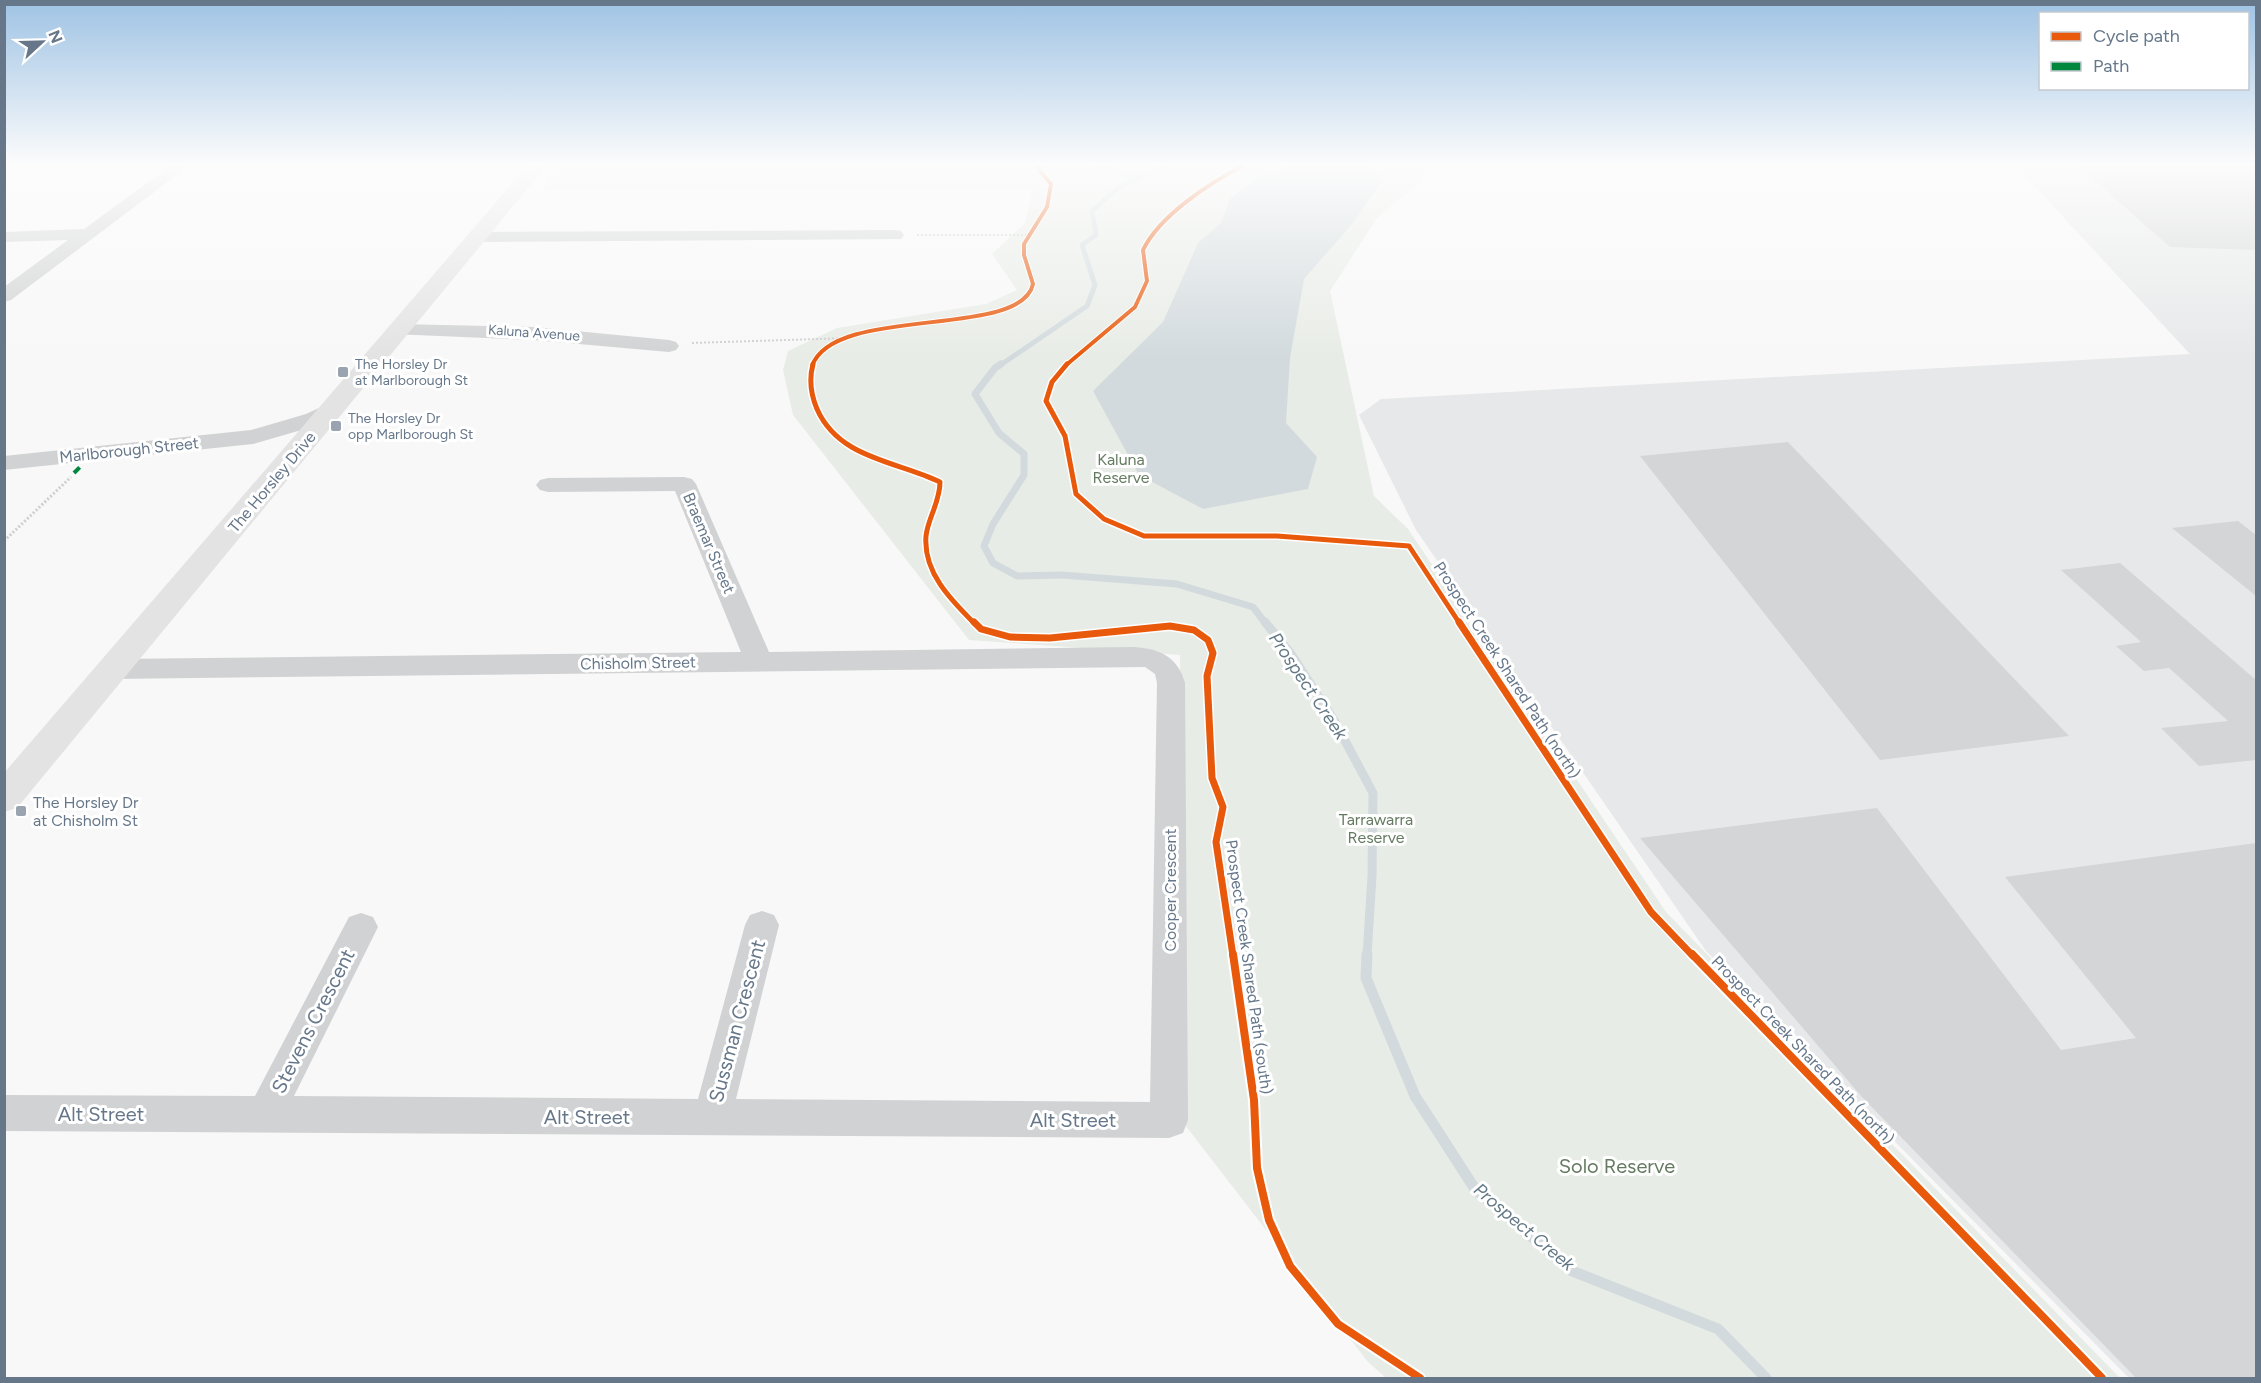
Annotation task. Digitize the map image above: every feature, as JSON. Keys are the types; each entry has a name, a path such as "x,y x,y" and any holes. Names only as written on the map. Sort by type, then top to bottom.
{"main road":[{"name":"The Horsley Drive","path":"4,798 482,230"}],"street":[{"path":"4,296 93,230"},
{"path":"4,237 87,234"},
{"path":"476,237 895,236"},
{"name":"Kaluna Avenue","path":"399,330 510,331 602,337 669,346"},
{"name":"Marlborough Street","path":"4,463 253,437 314,419 334,408"},
{"name":"Marlborough Street","path":"253,437 283,443 290,448 292,457"},
{"name":"Braemar Street","path":"548,484 684,484 759,661"},
{"name":"Chisholm Street","path":"114,669 1132,657 1144,657 1160,662"},
{"name":"Cooper Crescent","path":"1160,662 1167,669 1171,683 1169,1120"},
{"name":"Sussman Crescent","path":"712,1118 762,925"},
{"name":"Stevens Crescent","path":"265,1115 361,927"},
{"name":"Alt Street","path":"4,1113 1169,1120"}],"path":[{"path":"1025,243 1032,230"},
{"path":"895,236 1027,235"},
{"path":"669,346 689,343 853,337"},
{"path":"825,348 853,337"},
{"path":"4,541 74,473"}],"shaded area":[{"path":"1213,230 1347,230 1304,279 1290,358 1286,423 1317,457 1308,489 1203,509 1139,475 1093,391 1163,322 1198,243"},
{"path":"2075,230 2256,230 2256,1378 2129,1378 1706,951 1416,530 1359,415 1381,399 2190,354"}],"green space":[{"path":"1018,230 1370,230 1330,291 1374,496 1408,529 1666,912 2120,1378 1386,1378 1368,1362 1185,1125 1180,655 969,640 793,415 783,370 788,351 837,328 986,304 1017,290 992,254"}],"building":[{"path":"2150,230 2256,230 2256,250 2170,247"},
{"path":"1788,442 2069,736 1880,760 1640,456"},
{"path":"2238,521 2256,535 2256,596 2172,528"},
{"path":"2120,563 2256,680 2256,760 2199,766 2161,728 2228,721 2169,668 2144,671 2116,646 2141,642 2061,570"},
{"path":"1877,808 2061,1050 2136,1038 2005,877 2256,843 2256,1378 2136,1378 1862,1097 1640,838"}],"waterway":[{"name":"Prospect Creek","path":"999,366 1087,306 1095,285 1082,245 1096,235 1095,230"},
{"name":"Prospect Creek","path":"1001,364 995,368 975,394 999,433 1024,454 1024,475 993,524 984,546 993,563 1017,576 1062,575 1177,584 1253,607 1266,624"},
{"name":"Prospect Creek","path":"1265,622 1291,654 1335,722 1373,793 1372,876 1367,956"},
{"name":"Prospect Creek","path":"1367,954 1366,978 1415,1096 1475,1189 1572,1271 1718,1329 1766,1378"}],"marked path":[{"path":"74,473 81,466"}],"cycle path":[{"name":"Prospect Creek Shared Path (south)","path":"1031,230 1023,249 1033,284 1032,290 1025,299 1016,305 992,313 901,326 853,336 834,343 820,352 813,363 811,381 815,403 827,426 847,445 869,457 940,482 940,493 926,536 928,559 945,594 981,629 1010,637 1050,638 1170,626 1194,630 1208,640 1213,653 1207,676 1212,778 1223,807 1216,842 1254,1100 1257,1168 1269,1220 1290,1266 1338,1324 1420,1378"},
{"name":"Prospect Creek Shared Path (north)","path":"1157,230 1143,250 1147,281 1135,307 1124,319 1061,369 1050,387 1046,401 1065,436 1076,494 1104,519 1144,536 1277,536 1409,546 1651,912 2102,1378"}],"place":[{"name":"The Horsley Dr at Marlborough St","path":"343,372"},
{"name":"The Horsley Dr opp Marlborough St","path":"336,426"},
{"name":"The Horsley Dr at Chisholm St","path":"21,811"}],"park label":[{"name":"Kaluna Reserve","path":"1121,468"},
{"name":"Tarrawarra Reserve","path":"1376,828"},
{"name":"Solo Reserve","path":"1617,1166"}]}
